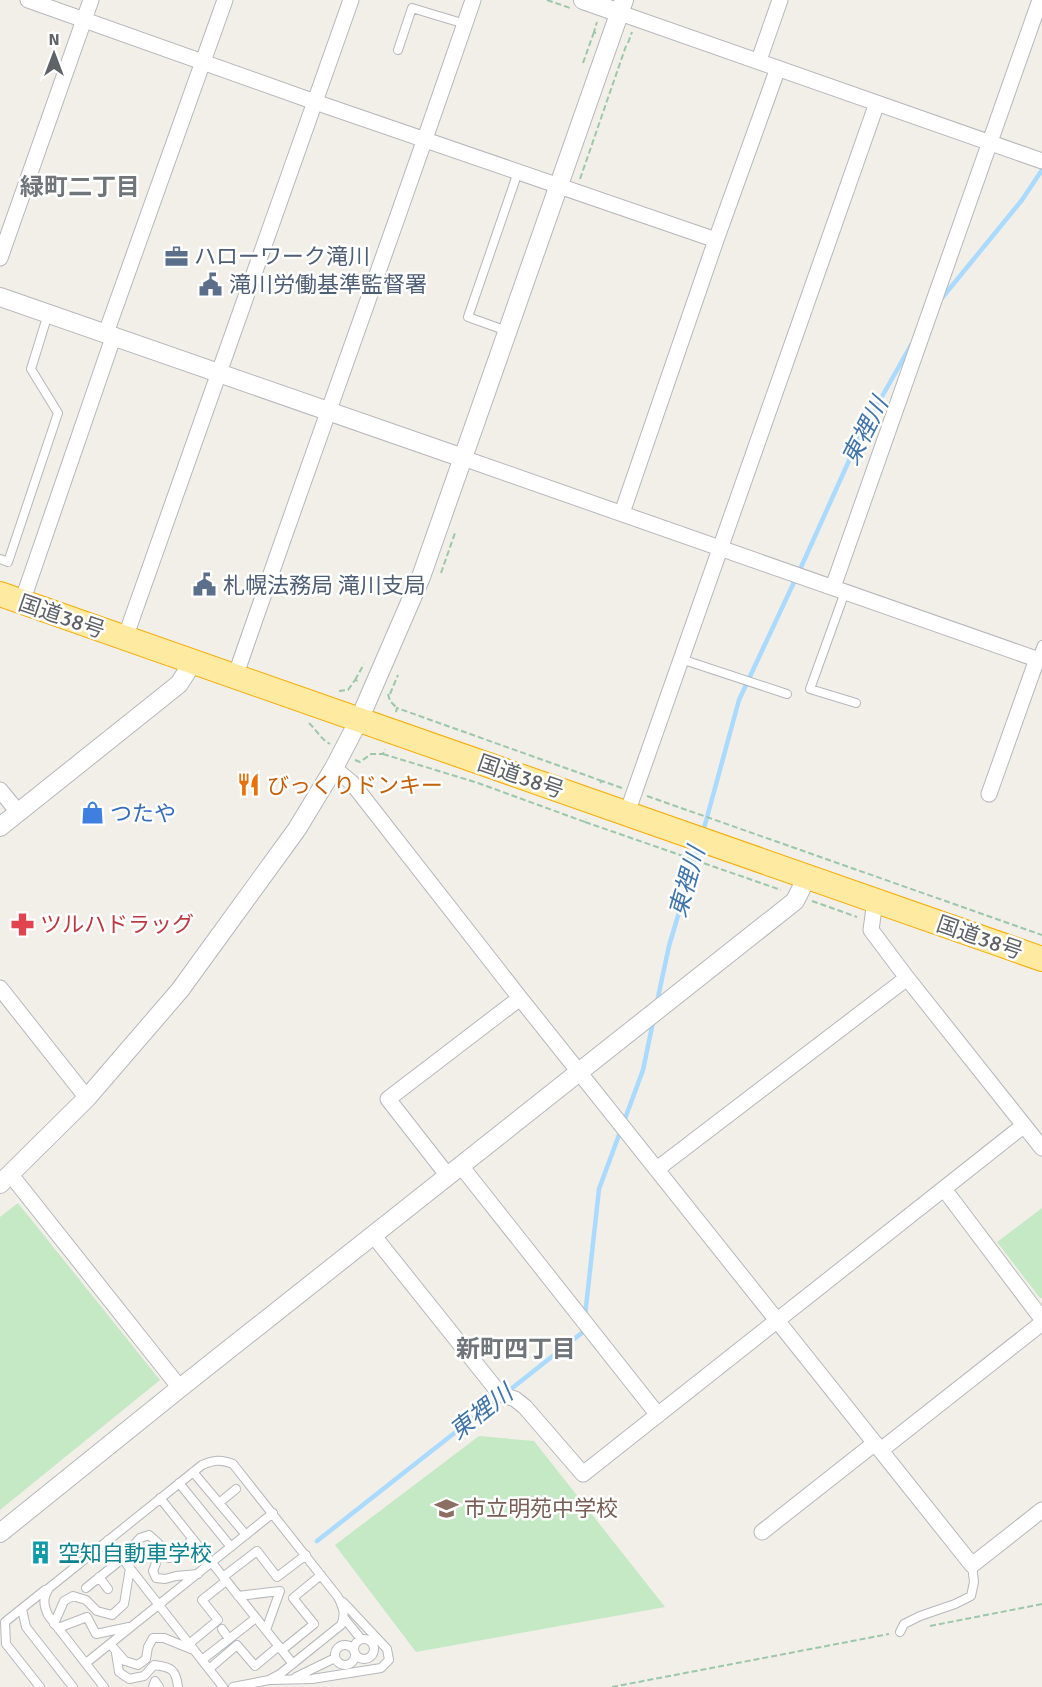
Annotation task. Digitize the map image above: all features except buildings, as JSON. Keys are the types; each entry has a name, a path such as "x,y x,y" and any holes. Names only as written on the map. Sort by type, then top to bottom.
{"highway":[{"name":"国道38号","path":"11,598 593,801 631,802 802,887 874,912 1042,959"}],"street":[{"path":"28,0 716,240"},
{"path":"0,258 91,0"},
{"path":"11,598 110,334 225,0"},
{"path":"125,638 351,0"},
{"path":"235,677 426,140 473,0"},
{"path":"583,0 622,6 778,68 1042,161"},
{"path":"759,60 780,0"},
{"path":"839,589 1040,0"},
{"path":"180,1388 6,1180 87,1098 180,990 297,829 334,768 359,720 421,577 622,6"},
{"path":"622,513 778,68"},
{"path":"631,802 877,103"},
{"path":"0,297 839,589 1040,655 989,795"},
{"path":"0,827 179,684 193,662"},
{"path":"334,768 352,783 972,1566 1042,1510"},
{"path":"0,790 18,813"},
{"path":"0,1533 795,901 802,887"},
{"path":"874,912 871,930 1023,1126 1042,1147"},
{"path":"657,1168 907,978"},
{"path":"0,988 87,1098"},
{"path":"520,998 388,1099 454,1171 658,1415"},
{"path":"374,1235 500,1394 515,1399 525,1407 583,1474 1023,1126"},
{"path":"762,1532 878,1447 1042,1321 944,1188"}],"lane":[{"path":"398,50 413,4 465,24"},
{"path":"508,331 468,317 518,172"},
{"path":"0,559 8,562 58,413 31,369 48,313"},
{"path":"839,589 810,689 856,703"},
{"path":"681,658 787,694"},
{"path":"40,1687 6,1644 3,1624 202,1465 214,1460 224,1460 233,1464 338,1597 387,1648 389,1660 381,1668 312,1679 269,1680 233,1687"},
{"path":"193,1472 246,1535"},
{"path":"179,1483 231,1547"},
{"path":"219,1503 236,1489"},
{"path":"160,1498 293,1664"},
{"path":"86,1663 273,1513"},
{"path":"56,1626 64,1602 73,1596 86,1600 97,1611 112,1615 124,1604 126,1564 140,1538 149,1535 158,1543 161,1553 169,1558 178,1556 192,1539"},
{"path":"108,1540 223,1687"},
{"path":"192,1647 218,1620 202,1600 257,1551 277,1577 306,1555"},
{"path":"86,1588 99,1577 146,1552 153,1555 156,1563 153,1571 156,1578 165,1579 198,1574"},
{"path":"900,1632 904,1624 971,1596 974,1582 972,1566"},
{"path":"209,1669 237,1645 255,1666 314,1624 293,1598 321,1575"},
{"path":"99,1577 108,1589"},
{"path":"49,1588 44,1596 43,1605 48,1616 104,1687"},
{"path":"238,1596 280,1591 266,1630"},
{"path":"269,1680 280,1674 341,1625 344,1608 338,1597"},
{"path":"22,1609 26,1627 73,1687"},
{"path":"56,1626 87,1617 96,1634 131,1627"},
{"path":"202,1660 256,1618"},
{"path":"344,1618 361,1639 370,1640 374,1646 374,1652 369,1658 363,1659 357,1656 355,1652 351,1647 341,1646 336,1651 335,1658 339,1664 348,1665 353,1662 355,1652 356,1643 361,1639"},
{"path":"222,1629 229,1639"},
{"path":"110,1644 125,1661 138,1665 146,1659 148,1647 153,1638 164,1638 192,1647"},
{"path":"116,1651 119,1672 129,1679 144,1676 154,1665 168,1666 177,1674 178,1687"},
{"path":"291,1680 335,1658"},
{"path":"153,1687 155,1681 159,1687"}],"path":[{"path":"392,732 397,708 593,801 802,887 874,912"},
{"path":"383,754 478,783 593,801 631,802 1042,935"},
{"path":"612,1687 1042,1604"}],"green space":[{"path":"18,1203 160,1380 0,1510 0,1217"},
{"path":"1042,1208 1042,1298 1040,1298 997,1242"},
{"path":"479,1436 534,1441 665,1607 416,1652 335,1545"}],"waterway":[{"name":"東裡川","path":"942,298 1022,200 1042,170"},
{"name":"東裡川","path":"703,832 739,700 861,434 911,345"},
{"name":"東裡川","path":"657,1002 669,946 699,845"},
{"name":"東裡川","path":"585,1316 599,1189 643,1070 653,1022"},
{"name":"東裡川","path":"506,1393 583,1332 584,1328"},
{"name":"東裡川","path":"317,1541 499,1398"}],"place":[{"name":"ハローワーク滝川","path":"176,256"},
{"name":"滝川労働基準監督署","path":"211,284"},
{"name":"札幌法務局 滝川支局","path":"205,585"},
{"name":"びっくりドンキー","path":"249,785"},
{"name":"つたや","path":"92,813"},
{"name":"ツルハドラッグ","path":"22,924"},
{"name":"市立明苑中学校","path":"446,1508"},
{"name":"空知自動車学校","path":"40,1553"}],"district":[{"name":"緑町二丁目","path":"80,187"},
{"name":"新町四丁目","path":"516,1349"}]}
